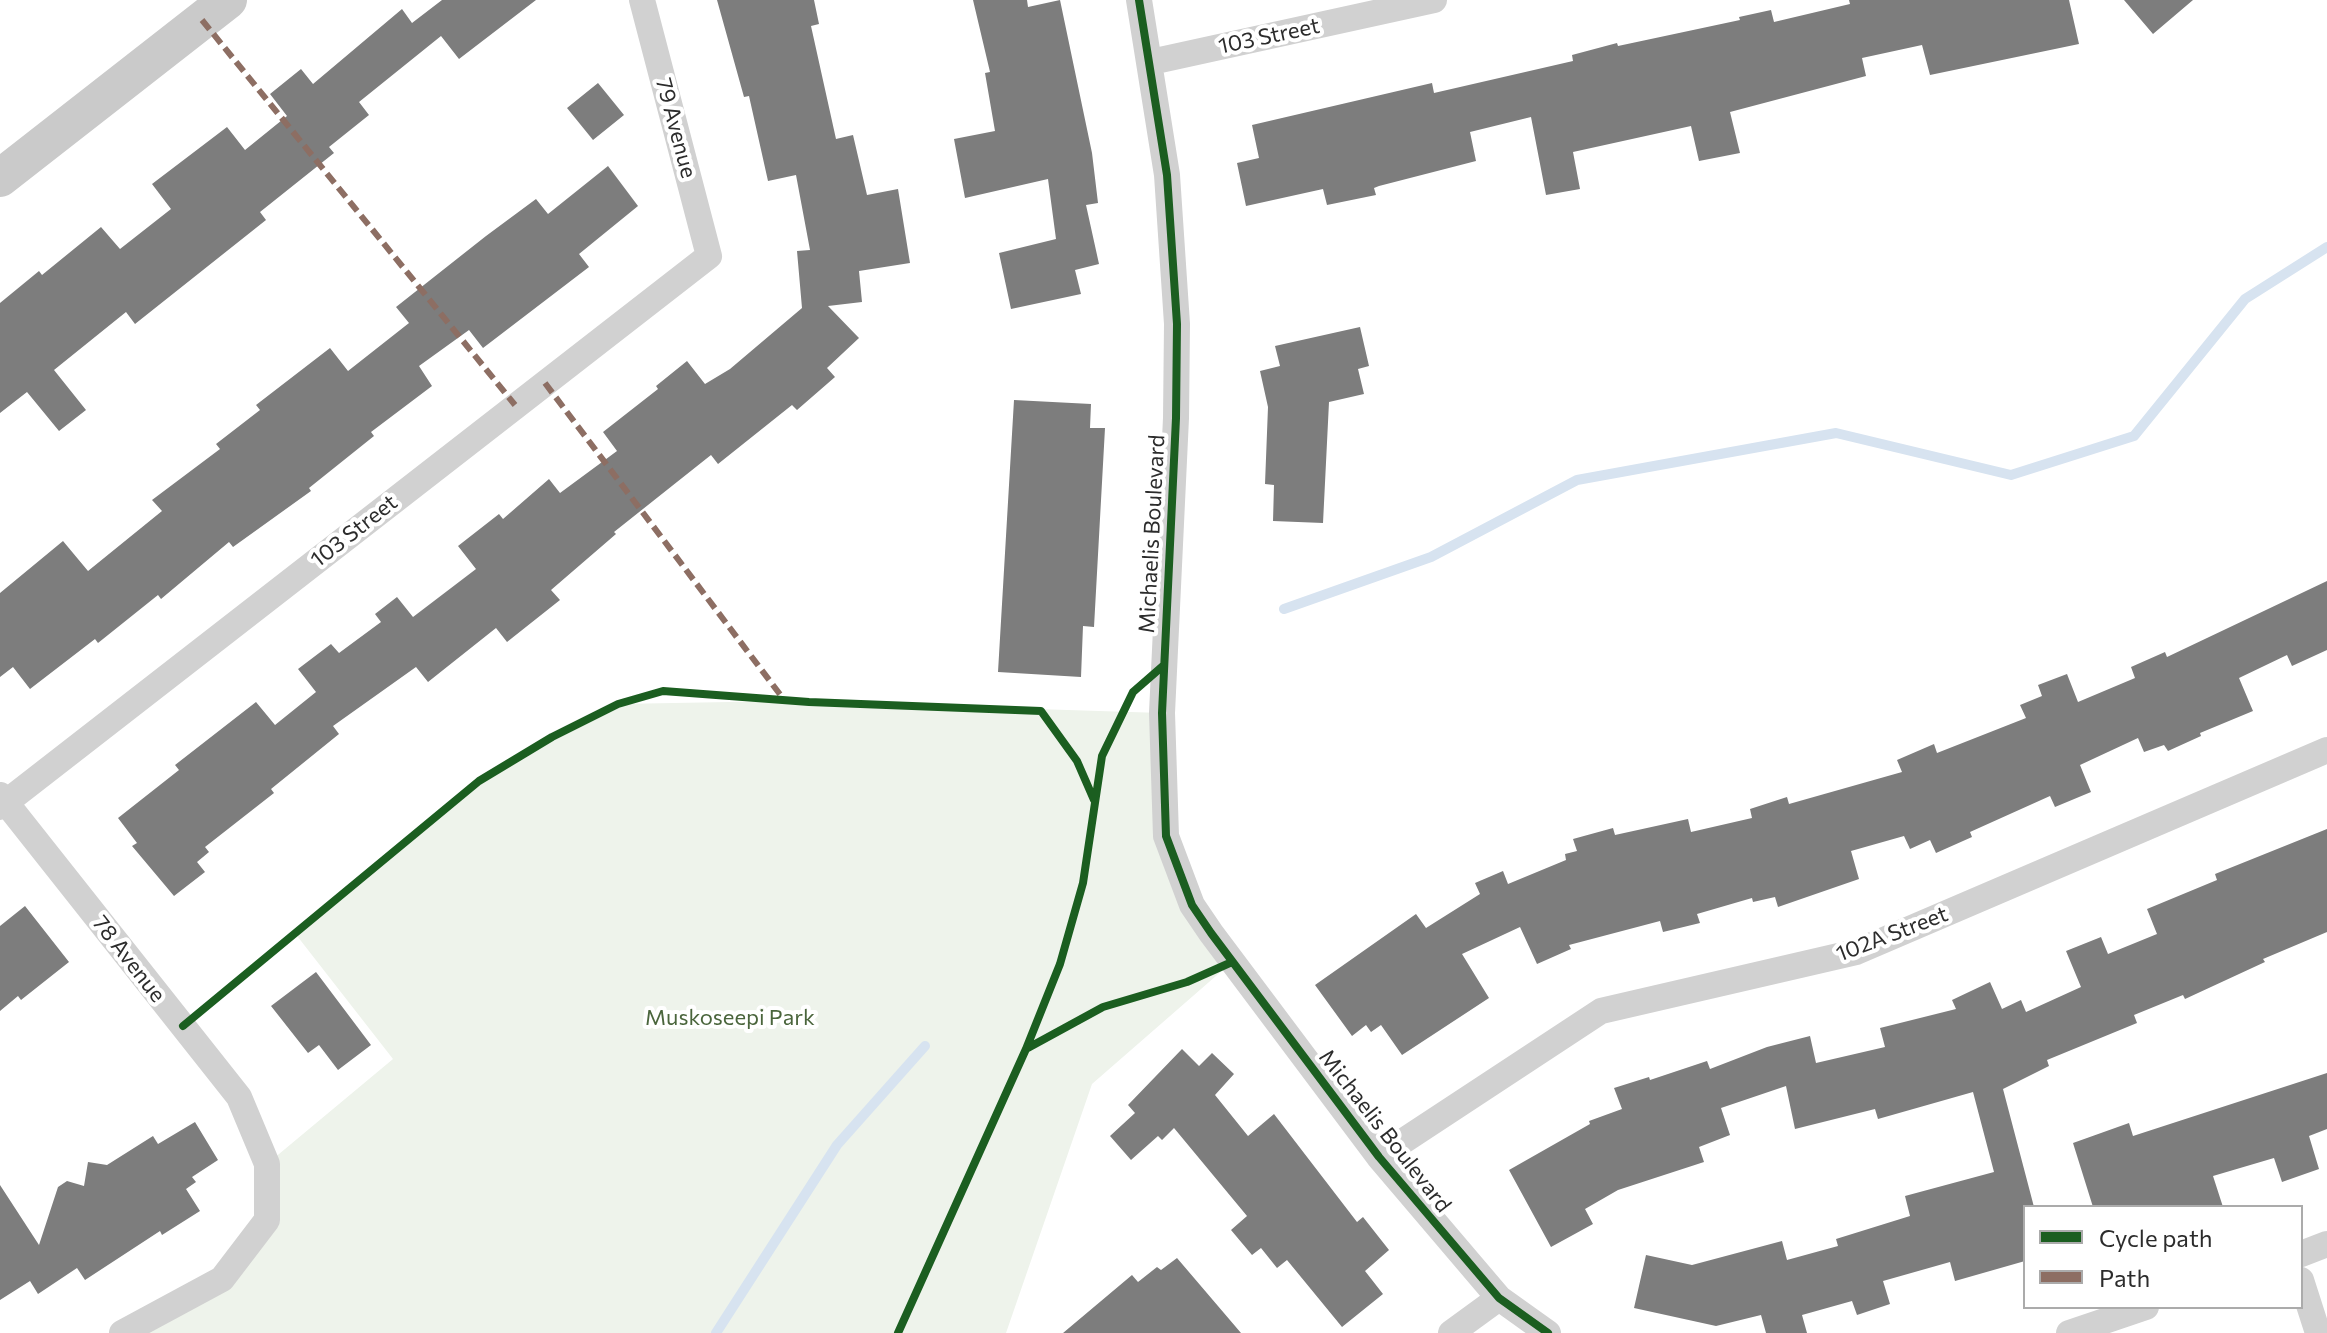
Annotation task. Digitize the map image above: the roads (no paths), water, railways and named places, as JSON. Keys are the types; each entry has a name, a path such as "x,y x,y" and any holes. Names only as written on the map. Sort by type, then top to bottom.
{"street":[{"path":"0,178 228,0"},
{"name":"79 Avenue","path":"642,0 709,256"},
{"name":"Michaelis Boulevard","path":"1139,0 1167,175 1177,324 1176,418 1162,713 1166,836 1192,905 1379,1157 1499,1298 1548,1333"},
{"name":"103 Street","path":"1151,62 1434,0"},
{"name":"103 Street","path":"2,802 709,256"},
{"name":"102A Street","path":"1379,1157 1601,1011 1856,952 2327,750"},
{"name":"78 Avenue","path":"2,802 239,1097 267,1164 267,1220 222,1279 122,1333"},
{"path":"2303,1253 2327,1244"},
{"path":"2303,1286 2318,1333"},
{"path":"1451,1333 1499,1298"},
{"path":"2069,1333 2140,1309"}],"waterway":[{"path":"1284,609 1431,557 1577,480 1836,433 2011,475 2134,436 2245,299 2327,247"},
{"path":"716,1333 837,1145 925,1046"}],"park label":[{"name":"Muskoseepi Park","path":"730,1018"}]}
